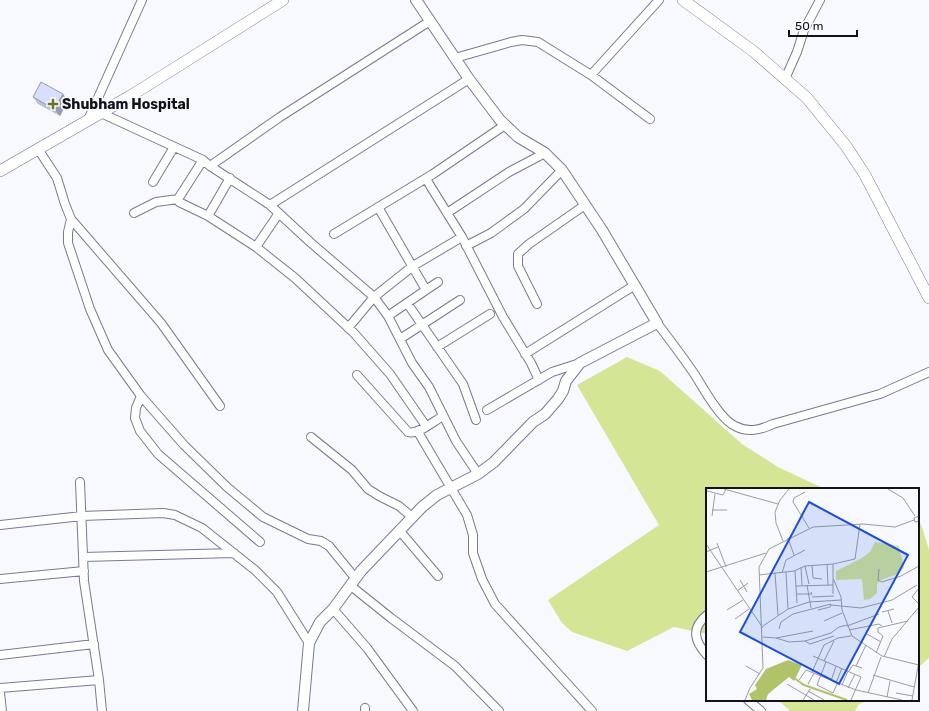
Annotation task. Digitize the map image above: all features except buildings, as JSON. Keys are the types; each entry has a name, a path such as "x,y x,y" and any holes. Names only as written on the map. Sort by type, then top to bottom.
{"main road":[{"path":"0,171 101,113 283,0"},
{"path":"682,0 753,51 807,98 850,152 864,175 929,298"}],"street":[{"path":"88,120 142,0"},
{"path":"416,0 469,79 505,126 518,137 545,153 562,170 635,285 657,323 704,391 726,420 734,426 749,431 764,428 773,424 880,394 929,372"},
{"path":"592,75 659,0"},
{"path":"785,79 797,52 804,30 820,0"},
{"path":"210,166 284,115 430,21"},
{"path":"455,58 511,42 522,40 538,42 592,75 650,119"},
{"path":"270,205 469,79"},
{"path":"101,113 203,160 230,178 270,205 374,297 388,316 412,363 429,387 456,441 478,474"},
{"path":"334,234 426,179 505,126"},
{"path":"153,182 174,147"},
{"path":"38,149 57,178 71,218 161,323 220,406"},
{"path":"447,213 509,172 545,153"},
{"path":"134,213 156,202 178,199 203,160"},
{"path":"466,246 491,233 524,209 562,170"},
{"path":"208,216 230,178"},
{"path":"426,179 462,237 503,317 539,380"},
{"path":"178,199 179,202 208,216 256,247 295,278 348,328 390,374 426,426"},
{"path":"537,304 518,266 518,254 529,244 585,205"},
{"path":"375,210 413,266 426,290"},
{"path":"256,247 279,213"},
{"path":"71,218 68,232 68,243 90,309 108,350 141,396 184,445 227,487 263,517 308,539 325,542 353,582 391,618 455,666 499,711"},
{"path":"348,328 374,297 413,266 462,237"},
{"path":"388,316 438,282"},
{"path":"525,354 635,285"},
{"path":"400,339 460,300"},
{"path":"407,303 463,384 476,420"},
{"path":"437,347 490,314"},
{"path":"487,410 561,368 580,363 657,323"},
{"path":"303,711 309,643 320,622 333,609 353,582 412,517 437,496 478,474 494,462 533,422 545,414 558,399 563,391 566,381 580,363"},
{"path":"357,374 404,429 412,434 418,432 443,416"},
{"path":"141,396 136,408 135,418 140,431 158,454 260,542"},
{"path":"418,432 467,515 473,535 473,553 482,579 495,604 592,711"},
{"path":"311,437 352,470 368,489 399,506 412,517"},
{"path":"80,482 84,571 102,711"},
{"path":"0,526 82,516 163,513 175,515 202,528 255,570 276,592 309,643"},
{"path":"399,530 438,576"},
{"path":"83,557 234,553"},
{"path":"0,579 84,571"},
{"path":"333,609 367,648 413,711"},
{"path":"706,616 700,621 695,629 696,637 702,650 706,654"},
{"path":"0,654 94,644"},
{"path":"0,688 99,680"},
{"path":"0,699 2,711"},
{"path":"749,701 761,711"}],"green space":[{"path":"627,357 660,371 742,444 778,467 823,488 706,488 706,634 674,627 627,651 572,632 562,623 548,600 659,525 577,385"},
{"path":"919,521 929,550 929,658 919,667"},
{"path":"779,701 866,701 859,704 855,711 790,711"}],"place":[{"name":"Shubham Hospital","path":"53,104"}]}
